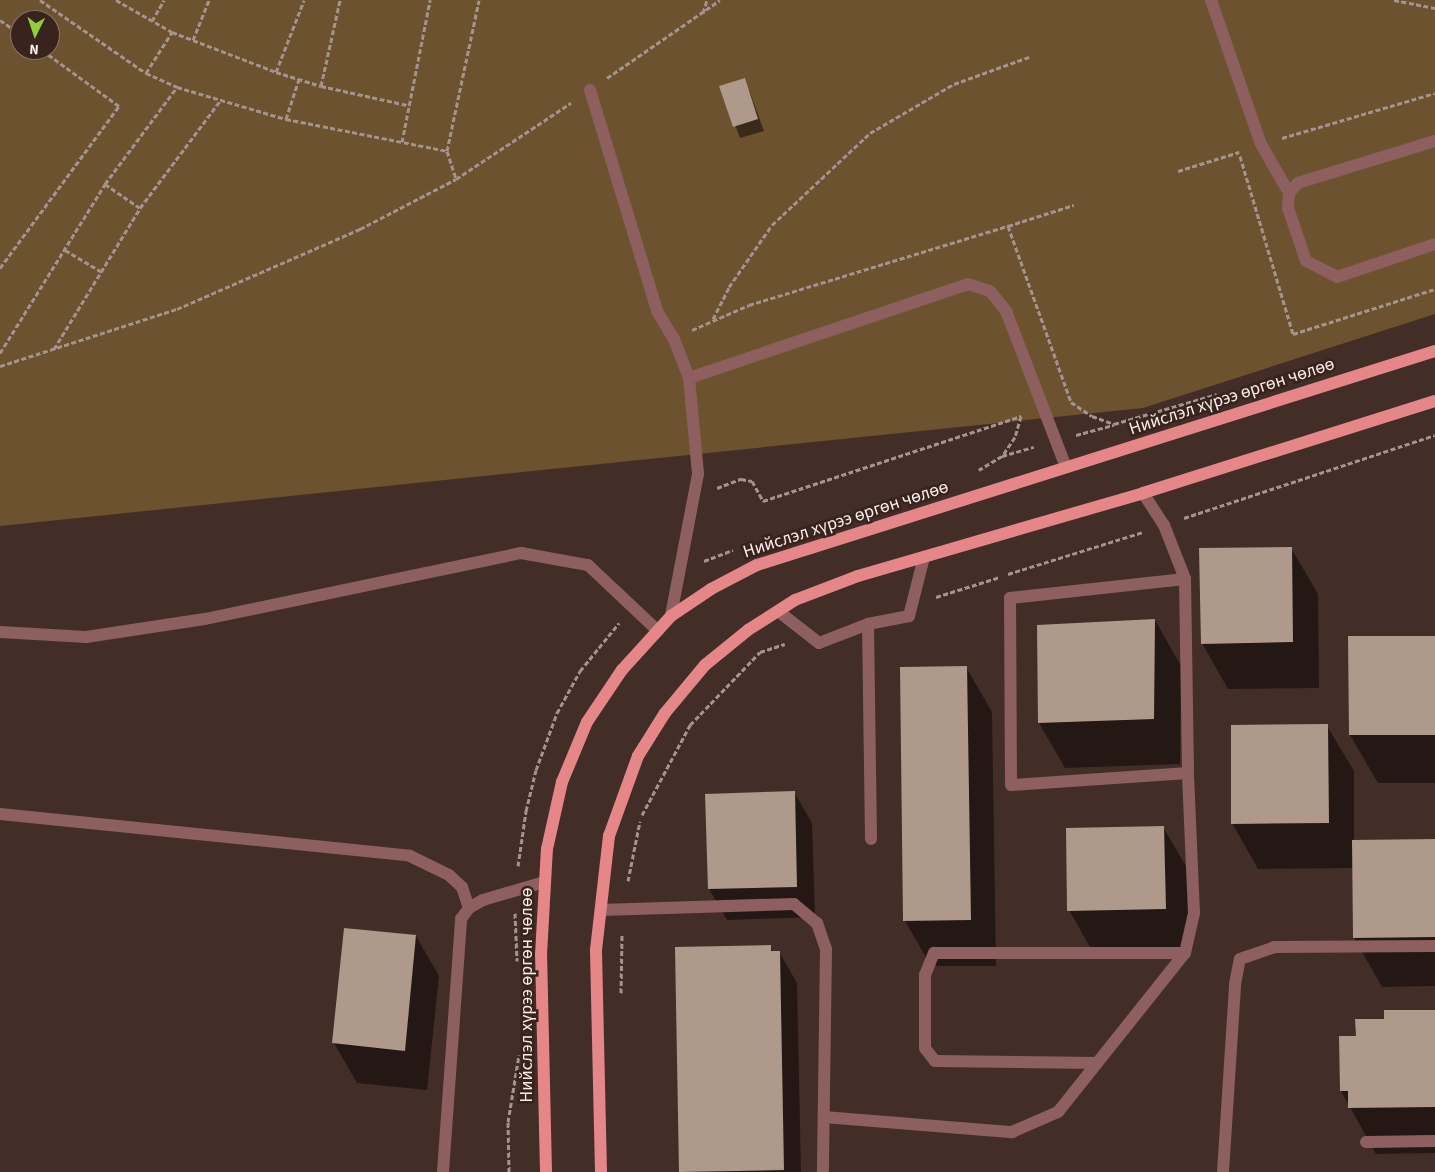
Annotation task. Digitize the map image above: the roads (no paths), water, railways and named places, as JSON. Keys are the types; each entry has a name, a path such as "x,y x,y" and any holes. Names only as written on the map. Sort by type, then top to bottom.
{"main road":[{"name":"Нийслэл хүрээ өргөн чөлөө","path":"546,1172 541,955 546,849 562,782 587,722 622,670 671,616 710,589 757,565 1435,351"},
{"path":"601,1172 596,950 609,836 638,756 665,713 704,664 778,610 795,600 858,576 1142,493 1435,401"}],"street":[{"path":"1211,0 1261,144 1289,193 1288,208 1306,261 1337,277 1435,244"},
{"path":"590,90 657,311 674,338 689,378 698,474 671,616"},
{"path":"1289,193 1298,183 1435,141"},
{"path":"689,378 968,284 990,291 1006,311 1066,468"},
{"path":"824,1117 1012,1132 1058,1112 1185,953 1194,914 1188,773 1185,579 1164,525 1142,493"},
{"path":"0,632 86,637 205,619 521,553 588,565 658,631"},
{"path":"778,610 818,643 868,624 909,616 924,557"},
{"path":"1185,579 1010,598 1011,785 1188,773"},
{"path":"868,624 871,839"},
{"path":"0,814 410,856 449,875 462,887 469,908"},
{"path":"443,1172 459,930 463,915 469,908 483,900 544,882"},
{"path":"601,910 794,904 817,923 826,949 823,1172"},
{"path":"1223,1172 1235,984 1240,959 1274,947 1435,946"},
{"path":"1097,1063 935,1061 925,1048 925,975 934,953 1185,953"},
{"path":"1366,1142 1435,1141"}]}
